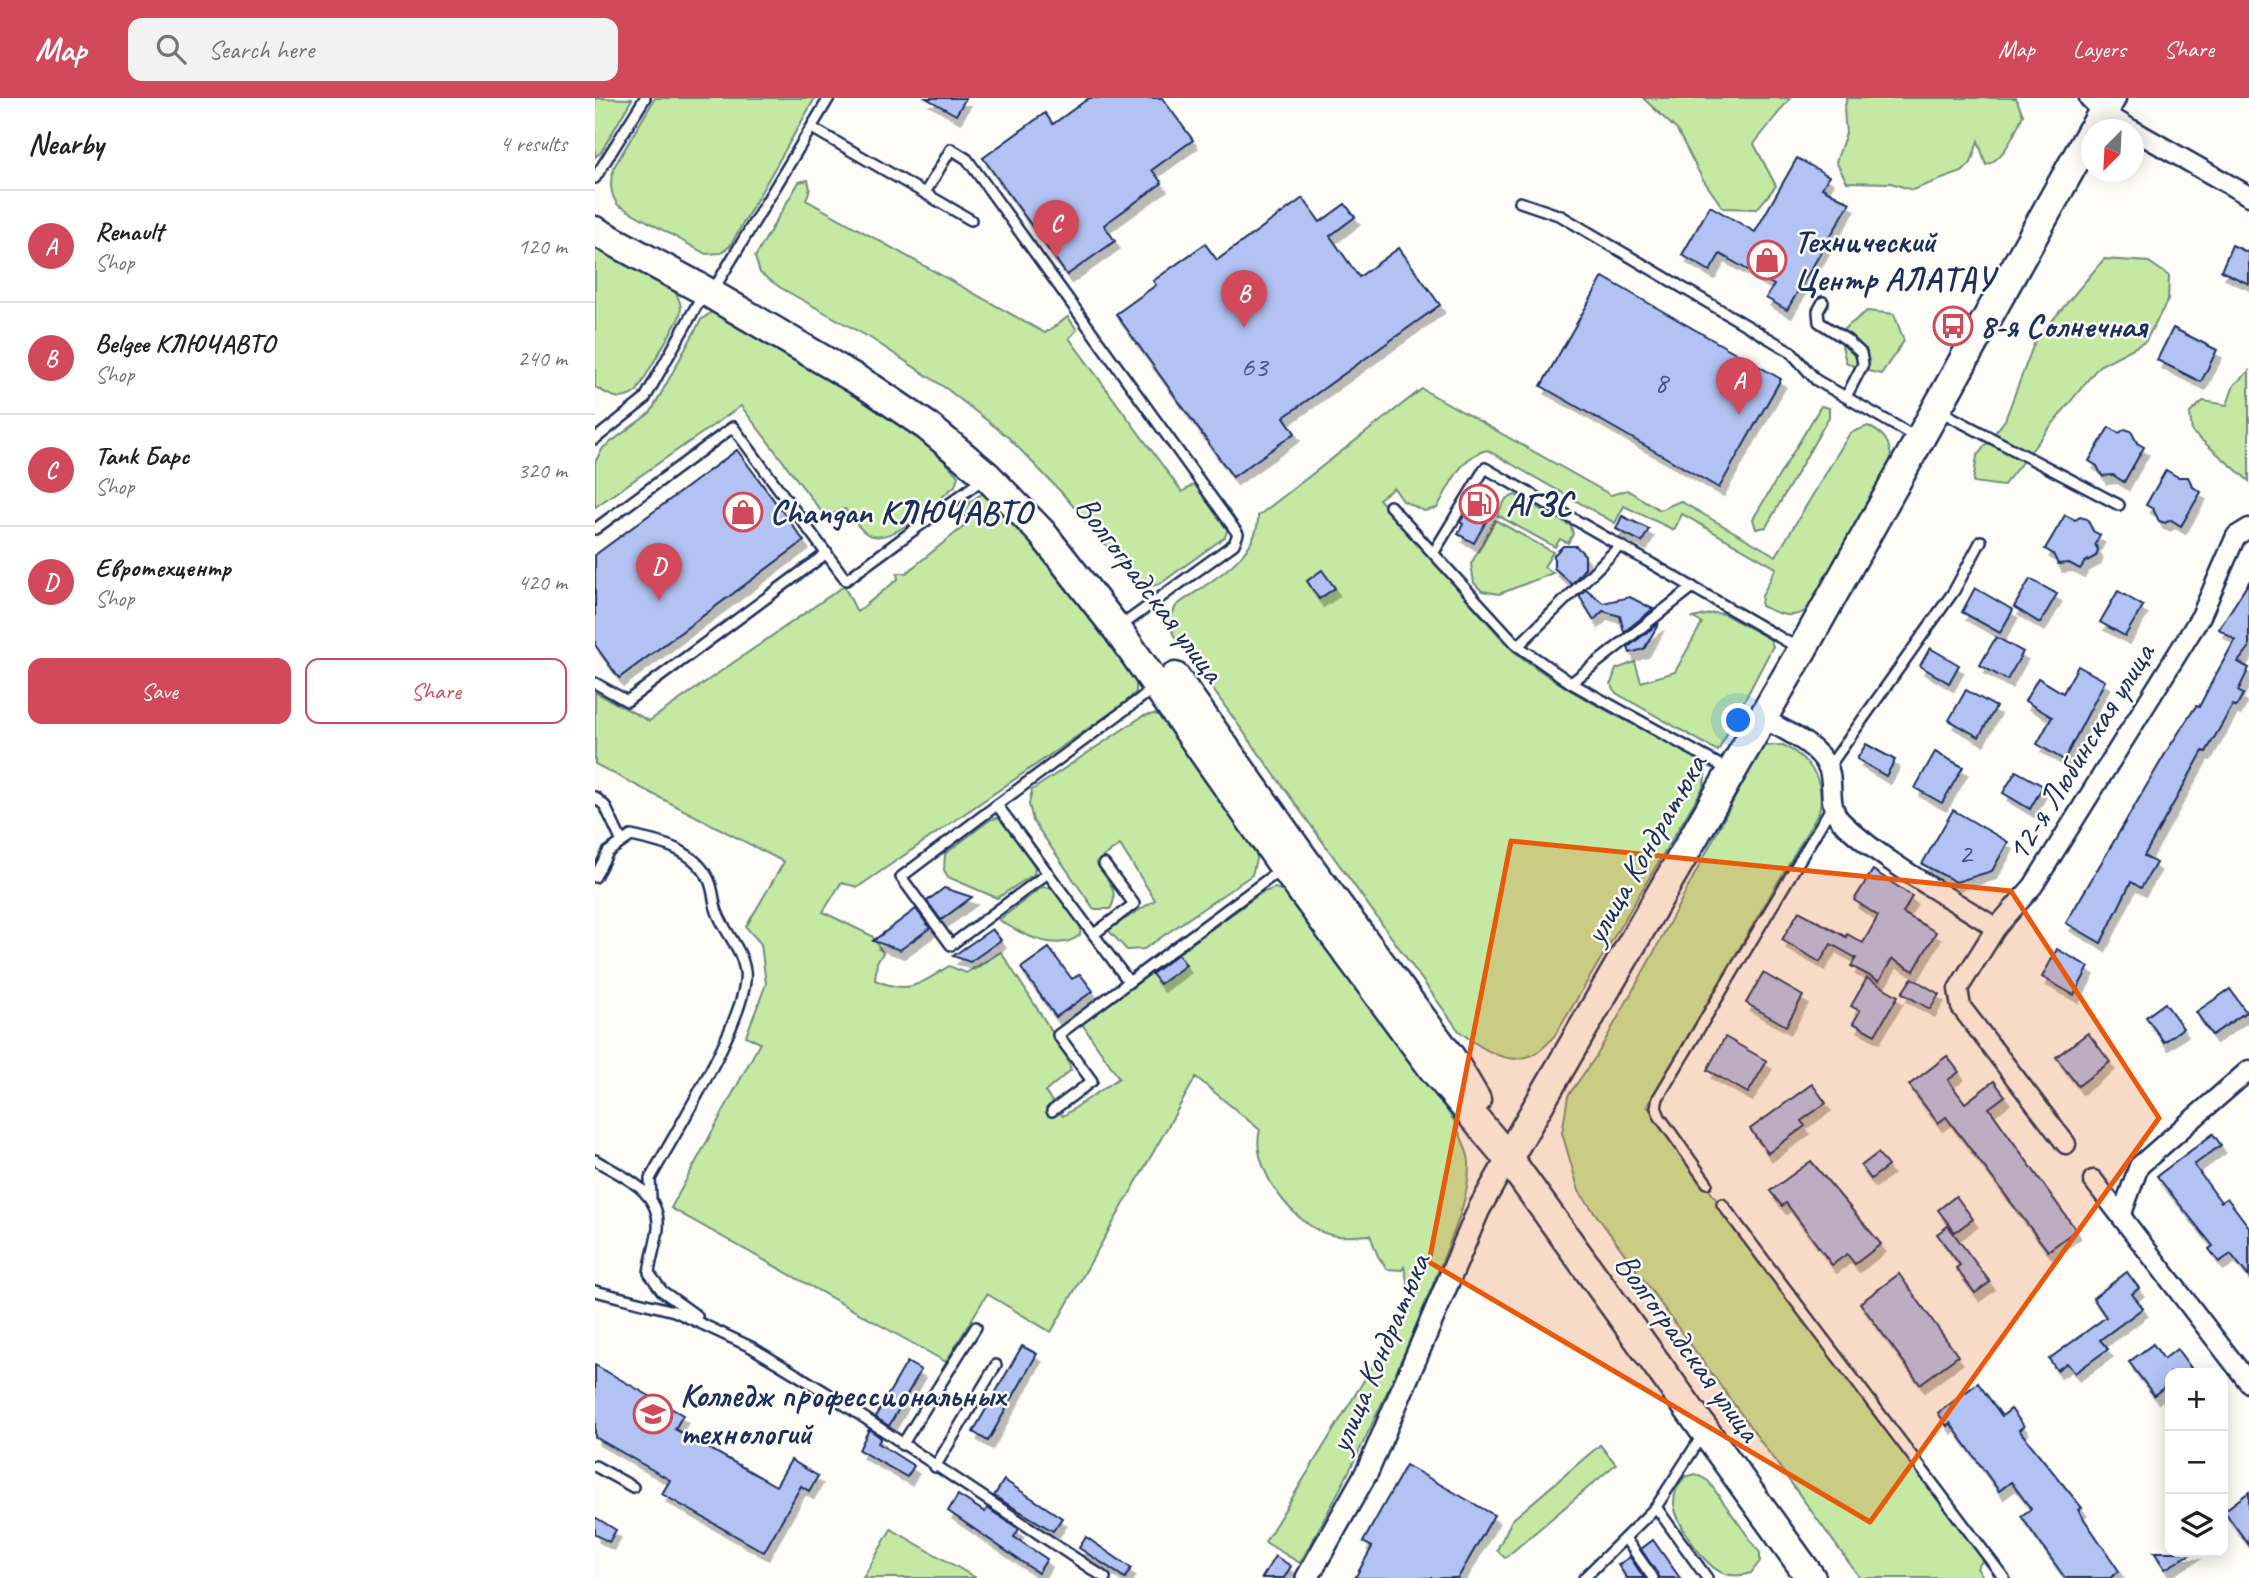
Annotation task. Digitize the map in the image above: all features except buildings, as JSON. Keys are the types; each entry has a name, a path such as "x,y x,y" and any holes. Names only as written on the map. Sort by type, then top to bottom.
{"main road":[{"name":"улица Кондратюка","path":"1508,1158 1801,650 2097,114"},
{"name":"Волгоградская улица","path":"595,211 927,426 987,476 1125,624 1157,686 1285,867 1434,1070 1508,1158 1811,1578"},
{"name":"Волгоградская улица","path":"595,231 880,372 948,419 1024,485 1057,522 1125,624 1451,1058 1508,1158"}],"street":[{"path":"2144,136 2249,196"},
{"name":"12-я Любинская улица","path":"2066,1144 1961,1007 1958,989 1996,928 2033,886 2201,616 2243,532"},
{"path":"1762,718 1802,741 1828,768 1832,806 1840,819 1899,865 1996,928"},
{"path":"2121,1216 2139,1166 2249,1070"},
{"name":"улица Кондратюка","path":"1313,1576 1368,1470 1479,1209 1508,1158"},
{"path":"2093,1180 2249,1384"}],"lane":[{"path":"595,178 645,98"},
{"path":"595,439 621,422 644,400 829,98"},
{"path":"812,128 971,220"},
{"path":"925,193 951,149 967,159 1238,534 1234,544 1125,624"},
{"path":"1520,202 1561,216 1790,351 1816,380 1919,438"},
{"path":"1823,302 1818,312 1819,322 1861,354 1863,364 1846,397"},
{"path":"1936,408 2119,505"},
{"path":"595,529 733,427 846,580 987,476"},
{"path":"1434,552 1485,468 1801,650"},
{"path":"1390,506 1518,646 1571,683 1730,771"},
{"path":"1828,768 1954,591 1981,541"},
{"path":"1518,646 1620,546"},
{"path":"595,682 627,701 827,553"},
{"path":"1571,683 1693,587"},
{"path":"1048,873 951,945 901,877 1157,686"},
{"path":"595,797 605,806 622,842"},
{"path":"997,805 1129,982"},
{"path":"1707,1183 1660,1117 1656,1107 1658,1098 1832,806"},
{"path":"595,877 608,852 631,836 687,854 709,878 719,918 732,935 746,973 740,1003 727,1036 650,1180 651,1197"},
{"path":"1094,934 1134,904 1104,863"},
{"path":"1052,1111 1092,1081 1058,1035 1285,867"},
{"path":"595,1160 643,1188 655,1203 658,1229 649,1273 662,1291 706,1324 827,1393 1105,1578"},
{"path":"1722,1204 2004,1578"},
{"path":"595,1291 674,1311 706,1324"},
{"path":"902,1445 976,1327"},
{"path":"935,1466 996,1365"},
{"path":"1584,1578 1656,1507 1705,1431"},
{"path":"595,1466 633,1488"},
{"path":"1656,1507 1707,1578"},
{"path":"1625,1538 1653,1578"}],"highlighted area":[{"path":"1511,841 2011,891 2159,1118 1870,1522 1429,1262"}],"green space":[{"path":"595,98 632,99 601,152 595,157"},
{"path":"655,98 815,98 730,246 721,253 706,254 618,205 613,196 611,182 614,167"},
{"path":"1643,98 1790,98 1754,144 1776,186 1757,209 1723,208 1702,178 1677,130"},
{"path":"1847,98 2016,98 2023,115 2009,144 1993,162 1986,165 1978,141 1971,163 1962,172 1912,190 1891,183 1847,182 1836,162 1846,133 1844,110"},
{"path":"808,180 810,189 806,200 1045,333 1068,317 1077,330 1069,338 1182,492 1196,483 1229,525 1225,537 1161,583 1153,586 1133,577 1062,493 1008,437 947,389 872,339 781,288 760,273 755,257 799,182"},
{"path":"595,248 675,292 681,306 678,320 637,391 621,398 595,387"},
{"path":"2104,259 2149,262 2169,276 2168,300 2145,342 2099,366 2003,486 1973,482 1977,456 2005,420 2035,341"},
{"path":"713,311 811,364 875,404 933,450 958,476 955,486 901,529 877,537 867,534 845,509 832,514 821,511 741,406 595,507 595,462 603,448 651,412 701,320"},
{"path":"1867,311 1894,314 1904,341 1881,374 1859,369 1846,362 1839,333"},
{"path":"2249,371 2249,481 2192,432 2190,413 2203,401 2227,405 2234,385"},
{"path":"1422,389 1611,495 1627,490 1660,510 1680,501 1776,556 1850,433 1868,426 1878,432 1888,443 1891,459 1808,609 1796,615 1779,613 1761,606 1762,596 1776,568 1682,514 1674,530 1624,506 1615,523 1487,450 1470,458 1463,465 1437,508 1424,511 1403,501 1394,488 1379,499 1511,649 1578,695 1698,757 1706,767 1704,786 1559,1029 1548,1044 1524,1058 1499,1056 1459,1031 1173,634 1170,619 1176,606 1240,557 1250,545 1258,516"},
{"path":"1821,406 1829,408 1829,417 1766,527 1756,529 1753,519"},
{"path":"985,492 995,496 1136,675 1136,692 1124,704 858,887 841,883 823,912 872,936 883,953 877,962 875,980 897,987 922,982 949,966 966,973 1001,952 1065,1052 1071,1070 1045,1092 1063,1116 1119,1078 1082,1024 1261,893 1275,888 1294,894 1455,1122 1467,1152 1467,1190 1424,1307 1357,1455 1300,1563 1265,1542 1412,1302 1404,1267 1402,1270 1387,1269 1378,1256 1370,1235 1331,1235 1317,1230 1290,1208 1268,1177 1261,1161 1258,1145 1260,1130 1196,1077 1051,1332 987,1294 946,1362 671,1208 760,1043 746,1036 766,984 761,944 746,927 784,862 595,764 595,692 649,721 844,586 857,612 898,579 897,573 906,573 968,523 964,513 969,502"},
{"path":"1515,495 1571,526 1573,534 1568,543 1560,539 1555,547 1497,515 1506,499"},
{"path":"1495,520 1553,552 1544,567 1553,573 1499,594 1482,591 1474,583 1471,564"},
{"path":"1714,613 1724,614 1770,639 1773,646 1718,751 1616,693 1611,684 1616,669 1635,662 1641,682 1675,672 1702,623 1693,618"},
{"path":"1143,716 1163,716 1259,848 1252,875 1144,949 1127,950 1108,930 1155,900 1120,845 1096,862 1111,885 1114,897 1110,909 1094,909 1033,821 1029,804 1032,790"},
{"path":"1783,745 1801,757 1814,772 1820,790 1819,812 1647,1106 1983,1560 1977,1568 1984,1578 1860,1578 1579,1191 1562,1133 1568,1096 1597,1055 1653,954 1762,746"},
{"path":"991,819 1003,819 1035,867 1034,874 997,898 948,877 944,870 945,854"},
{"path":"1042,887 1056,889 1081,927 1080,935 1061,943 1039,940 999,920"},
{"path":"1600,1445 1616,1464 1505,1558 1497,1550 1512,1520"},
{"path":"1696,1474 1708,1481 1760,1553 1760,1561 1751,1573 1734,1576 1716,1569 1700,1553 1685,1531 1675,1510 1675,1495 1685,1477"},
{"path":"891,1529 976,1578 863,1578"}],"place":[{"name":"Tank Барс","path":"1056,258"},
{"name":"Технический Центр АЛАТАУ","path":"1767,260"},
{"name":"8-я Солнечная","path":"1953,326"},
{"name":"Belgee КЛЮЧАВТО","path":"1244,328"},
{"name":"Renault","path":"1739,415"},
{"name":"АГЗС","path":"1479,504"},
{"name":"Changan КЛЮЧАВТО","path":"743,512"},
{"name":"Евротехцентр","path":"659,601"},
{"name":"Колледж профессиональных технологий","path":"653,1414"}]}
